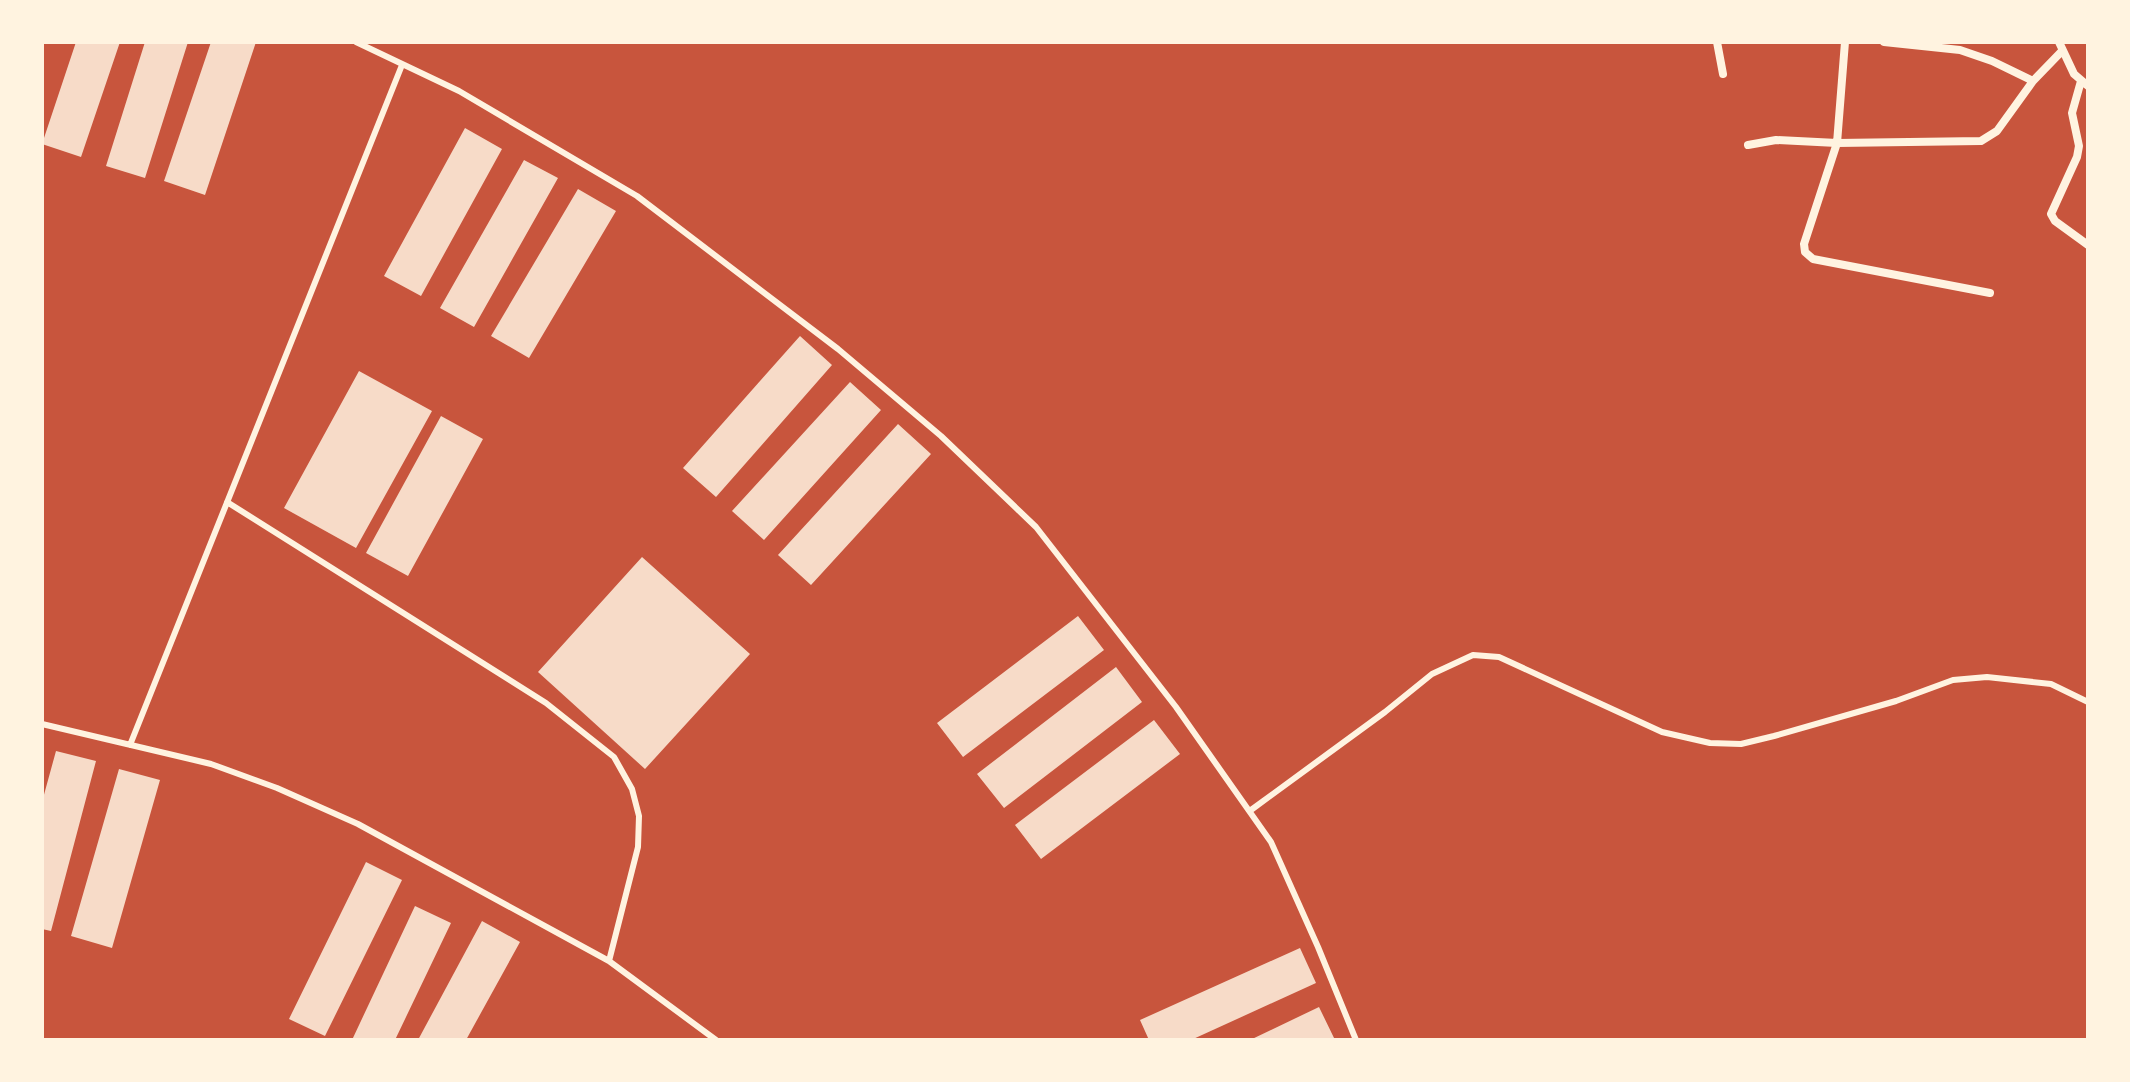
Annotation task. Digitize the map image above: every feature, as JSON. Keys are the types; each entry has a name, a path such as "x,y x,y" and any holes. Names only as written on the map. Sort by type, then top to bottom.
{"street":[{"path":"1717,42 1723,74"},
{"path":"1845,42 1837,143 1804,244 1805,252 1813,259 1990,293"},
{"path":"1884,42 1960,50 2033,81"},
{"path":"1748,145 1776,140 1837,143 1981,141 1997,131 2061,46 2084,84 2072,113 2079,146 2077,157 2051,214 2055,221 2088,245"},
{"path":"2077,157 2088,162"}],"lane":[{"path":"356,42 459,91 637,196 838,349 941,436 1036,527 1176,707 1271,842 1356,1040"},
{"path":"130,745 402,65"},
{"path":"227,502 546,703 614,757 632,789 639,816 638,847 609,961"},
{"path":"1251,810 1432,674 1473,655 1499,657 1662,732 1710,743 1741,744 1774,736 1896,701 1953,680 1987,677 2051,684 2088,702"},
{"path":"42,724 211,764 331,812 609,961 716,1040"}],"building":[{"path":"76,42 120,42 81,157 42,144"},
{"path":"145,42 188,42 145,178 106,166"},
{"path":"211,42 256,42 205,195 164,181"},
{"path":"465,128 502,149 421,296 384,276"},
{"path":"524,160 558,178 474,327 440,308"},
{"path":"578,189 616,211 529,358 491,336"},
{"path":"800,336 832,365 716,497 683,468"},
{"path":"359,371 432,411 356,548 284,508"},
{"path":"850,382 881,410 764,540 732,511"},
{"path":"441,416 483,439 408,576 366,553"},
{"path":"898,424 931,454 811,585 778,555"},
{"path":"642,557 750,654 645,769 538,672"},
{"path":"1078,616 1104,650 963,757 937,723"},
{"path":"1116,667 1142,702 1004,808 977,774"},
{"path":"1154,720 1180,754 1041,859 1015,825"},
{"path":"56,751 96,761 51,931 42,929 42,802"},
{"path":"119,769 160,780 112,948 71,936"},
{"path":"366,862 402,880 325,1036 289,1019"},
{"path":"415,906 451,923 395,1040 352,1040"},
{"path":"482,921 520,942 466,1040 418,1040"},
{"path":"1300,948 1316,983 1191,1040 1149,1040 1140,1020"},
{"path":"1319,1007 1335,1040 1250,1040"}]}
